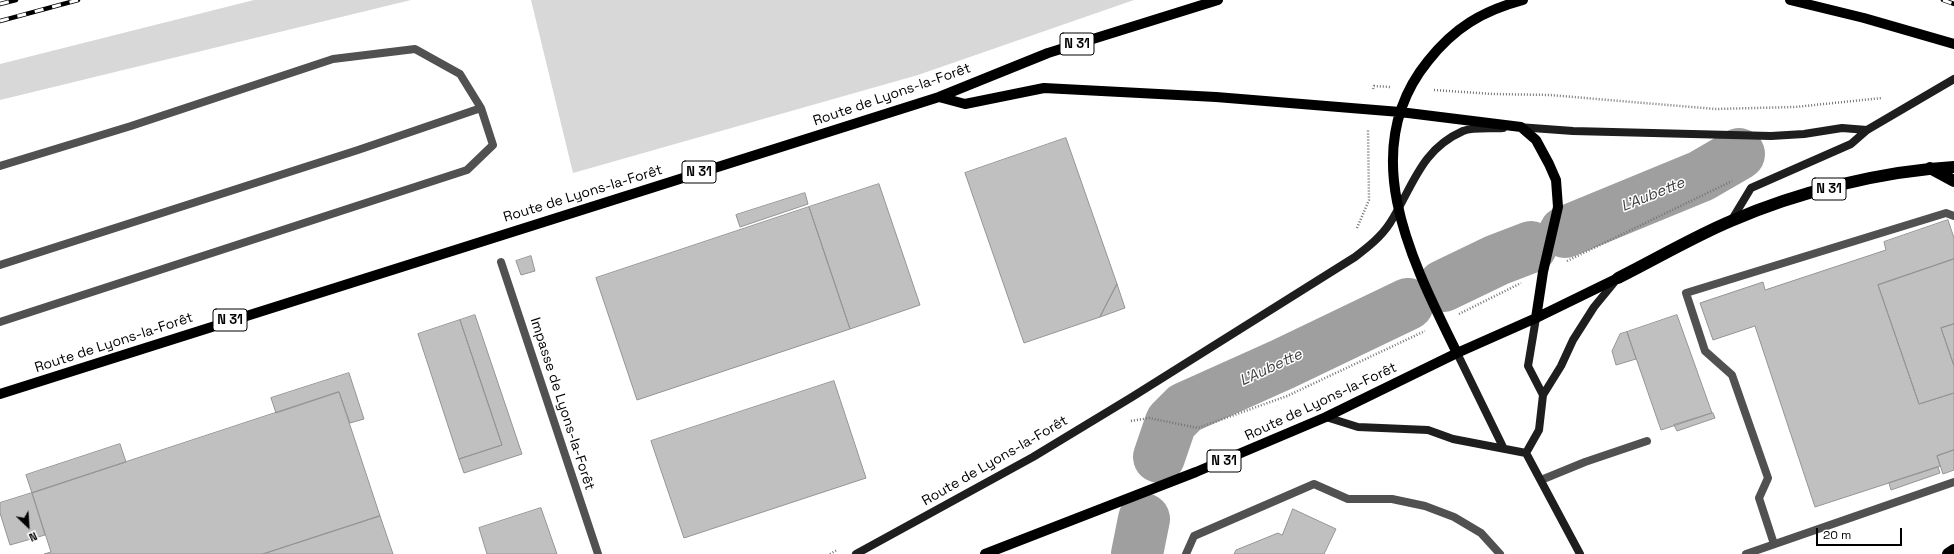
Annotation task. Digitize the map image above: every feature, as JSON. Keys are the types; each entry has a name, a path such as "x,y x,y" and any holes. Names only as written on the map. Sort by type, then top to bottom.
{"highway":[{"name":"N 31","path":"1618,278 1731,221 1779,203 1855,181 1930,168 1954,166"},
{"path":"1930,168 1954,181"},
{"path":"1948,554 1954,550"}],"main road":[{"name":"Route de Lyons-la-Forêt","path":"0,394 939,96 1048,53 1218,0"},
{"path":"1457,353 1418,273 1397,208 1392,172 1393,138 1407,91 1418,73 1451,35 1473,20 1495,8 1523,0"},
{"path":"1790,0 1864,18 1954,44"},
{"path":"939,96 964,104 1044,88 1216,97 1400,112 1521,127 1536,140 1556,180 1558,207 1543,272 1536,318"},
{"name":"Route de Lyons-la-Forêt","path":"985,554 1196,472 1326,417 1457,353 1536,318 1618,278"}],"street":[{"path":"0,166 131,126 333,59 415,49 460,74 481,108 493,145 467,170 0,322"},
{"path":"1731,221 1751,188 1850,144 1866,130 1954,79"},
{"path":"0,265 358,150 481,108"},
{"path":"1521,127 1573,131 1771,136 1804,134 1842,128 1866,130"},
{"name":"Route de Lyons-la-Forêt","path":"856,554 1033,457 1132,398 1348,261 1381,236 1390,223 1423,162 1444,142 1464,130 1521,127"},
{"path":"1774,544 1759,498 1768,478 1732,375 1705,351 1686,293 1946,213 1954,216"},
{"name":"Impasse de Lyons-la-Forêt","path":"501,262 598,554"},
{"path":"1526,453 1539,430 1543,395 1586,320 1618,278"},
{"path":"1536,318 1528,366 1543,395"},
{"path":"1457,353 1503,447"},
{"path":"1326,417 1358,427 1428,430 1453,439 1503,447 1526,453 1580,554"},
{"path":"1541,480 1585,462 1647,441"},
{"path":"1746,554 1954,482"},
{"path":"1186,554 1194,536 1314,484 1348,499 1392,499 1432,509 1454,517 1481,533 1500,554"}],"path":[{"path":"1374,86 1390,86"},
{"path":"1430,89 1493,94 1577,97 1715,109 1795,108 1887,98"},
{"path":"1353,232 1359,227 1369,200 1368,129"},
{"path":"1149,418 1198,428 1287,396 1399,345 1543,272 1733,180"},
{"path":"830,554 843,547"}],"shaded area":[{"path":"254,0 411,0 0,100 0,64"},
{"path":"531,0 1134,0 918,75 573,173"}],"building":[{"path":"1066,138 1117,284 1100,317 1024,343 965,173"},
{"path":"879,184 920,305 850,329 809,207"},
{"path":"805,193 808,204 740,227 736,215"},
{"path":"809,207 850,329 637,400 596,278"},
{"path":"1948,220 1954,238 1954,259 1878,285 1919,404 1954,393 1954,450 1937,456 1940,466 1938,467 1815,507 1755,326 1713,340 1700,303 1763,282 1765,290 1886,250 1884,242"},
{"path":"531,256 535,271 521,275 516,261"},
{"path":"1954,259 1954,324 1941,328 1954,366 1954,393 1919,404 1878,285"},
{"path":"1117,284 1125,308 1100,317"},
{"path":"475,315 522,454 464,473 459,459 502,445 460,320"},
{"path":"1677,315 1712,413 1661,430 1627,332"},
{"path":"460,320 502,445 459,459 418,334"},
{"path":"1954,324 1954,366 1941,328"},
{"path":"1627,332 1636,359 1616,365 1612,351 1620,334"},
{"path":"349,373 364,419 350,423 339,392 276,413 271,398"},
{"path":"834,381 866,478 684,538 651,441"},
{"path":"339,392 380,516 263,554 44,554 51,552 32,493"},
{"path":"1713,413 1715,418 1677,431 1674,425"},
{"path":"120,444 126,462 32,493 26,475"},
{"path":"1954,450 1954,470 1943,474 1937,456"},
{"path":"1938,467 1940,473 1891,490 1889,483"},
{"path":"32,493 45,535 10,545 0,513 0,503"},
{"path":"541,508 557,554 487,554 479,528"},
{"path":"1293,509 1336,529 1324,554 1234,554 1236,550 1278,533 1282,535"},
{"path":"380,516 393,554 263,554"}],"waterway":[{"name":"L'Aubette","path":"1565,232 1701,176 1739,154"},
{"name":"L'Aubette","path":"1443,286 1497,260 1531,247"},
{"name":"L'Aubette","path":"1159,457 1171,422 1185,408 1283,364 1408,304"},
{"name":"L'Aubette","path":"1137,554 1144,519"}],"railway":[{"path":"0,4 16,0"},
{"path":"0,21 78,0"},
{"path":"1943,0 1954,4"}]}
